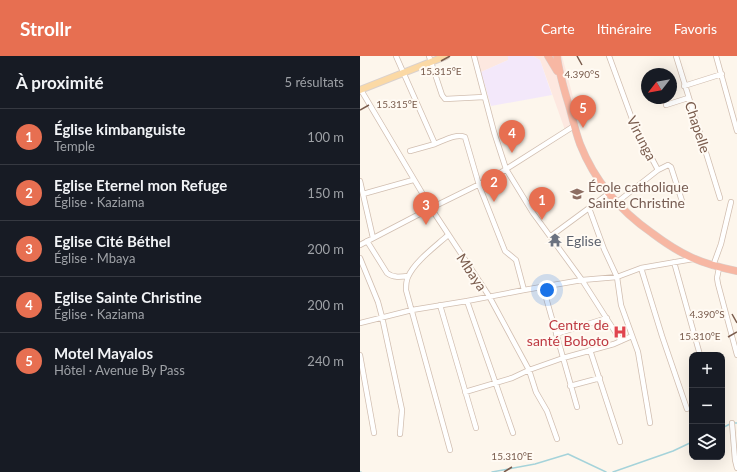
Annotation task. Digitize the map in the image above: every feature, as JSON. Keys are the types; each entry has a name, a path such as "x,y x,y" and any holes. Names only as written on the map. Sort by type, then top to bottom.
{"highway":[{"path":"548,56 561,78"},
{"path":"556,56 580,146 608,194 635,222 673,249 693,259 716,267 737,271"}],"main road":[{"path":"360,90 404,73 430,59 446,56"}],"street":[{"path":"396,56 435,144"},
{"path":"474,56 484,97 506,169 533,213 582,280 621,341"},
{"name":"Virunga","path":"609,56 635,127 658,170 616,203"},
{"name":"Chapelle","path":"676,56 684,86 720,198"},
{"path":"716,56 737,131"},
{"path":"430,59 442,95 445,99 484,97"},
{"path":"684,86 722,74"},
{"name":"Mbaya","path":"360,90 430,208 489,296 582,280 617,277 641,268 693,259"},
{"path":"666,105 688,98"},
{"path":"360,245 430,208 479,185 574,126"},
{"path":"410,151 451,138 461,136 465,137 479,185 505,251 516,260 524,290"},
{"path":"658,170 668,165 672,167 682,201"},
{"path":"363,194 413,180"},
{"path":"360,181 373,238"},
{"path":"551,236 608,194"},
{"path":"731,202 716,267 718,284 737,355"},
{"path":"589,208 604,249 617,277 621,305 638,352 650,423"},
{"path":"448,235 421,259 408,276 406,290 450,450"},
{"path":"367,241 390,276 408,276"},
{"path":"360,258 378,302 382,317 402,410 400,434"},
{"path":"674,262 699,352"},
{"path":"641,268 687,409"},
{"path":"542,287 577,407"},
{"path":"360,323 412,310 489,296 529,370 536,392 547,411 557,439"},
{"path":"467,301 513,433"},
{"path":"440,305 476,428"},
{"path":"556,334 607,318"},
{"path":"465,392 512,378 529,370 563,358 608,346 632,336"},
{"path":"590,350 620,442"},
{"path":"360,355 374,433"},
{"path":"570,386 600,378"},
{"path":"732,424 737,468"}],"shaded area":[{"path":"476,56 508,56 508,60 481,72"},
{"path":"508,56 533,56 540,60 552,95 491,106 481,72 508,60"},
{"path":"533,56 562,56 580,123 565,130 540,60"}],"waterway":[{"path":"725,426 732,423 737,423"},
{"path":"613,472 673,451 689,443"},
{"path":"492,472 535,464 568,454 606,472"}],"place":[{"name":"Motel Mayalos","path":"583,128"},
{"name":"Eglise Sainte Christine","path":"512,153"},
{"name":"École catholique Sainte Christine","path":"577,194"},
{"name":"Eglise Eternel mon Refuge","path":"494,202"},
{"name":"Église kimbanguiste","path":"542,220"},
{"name":"Eglise Cité Béthel","path":"426,225"},
{"name":"Eglise","path":"555,240"},
{"name":"Centre de santé Boboto","path":"620,332"}]}
